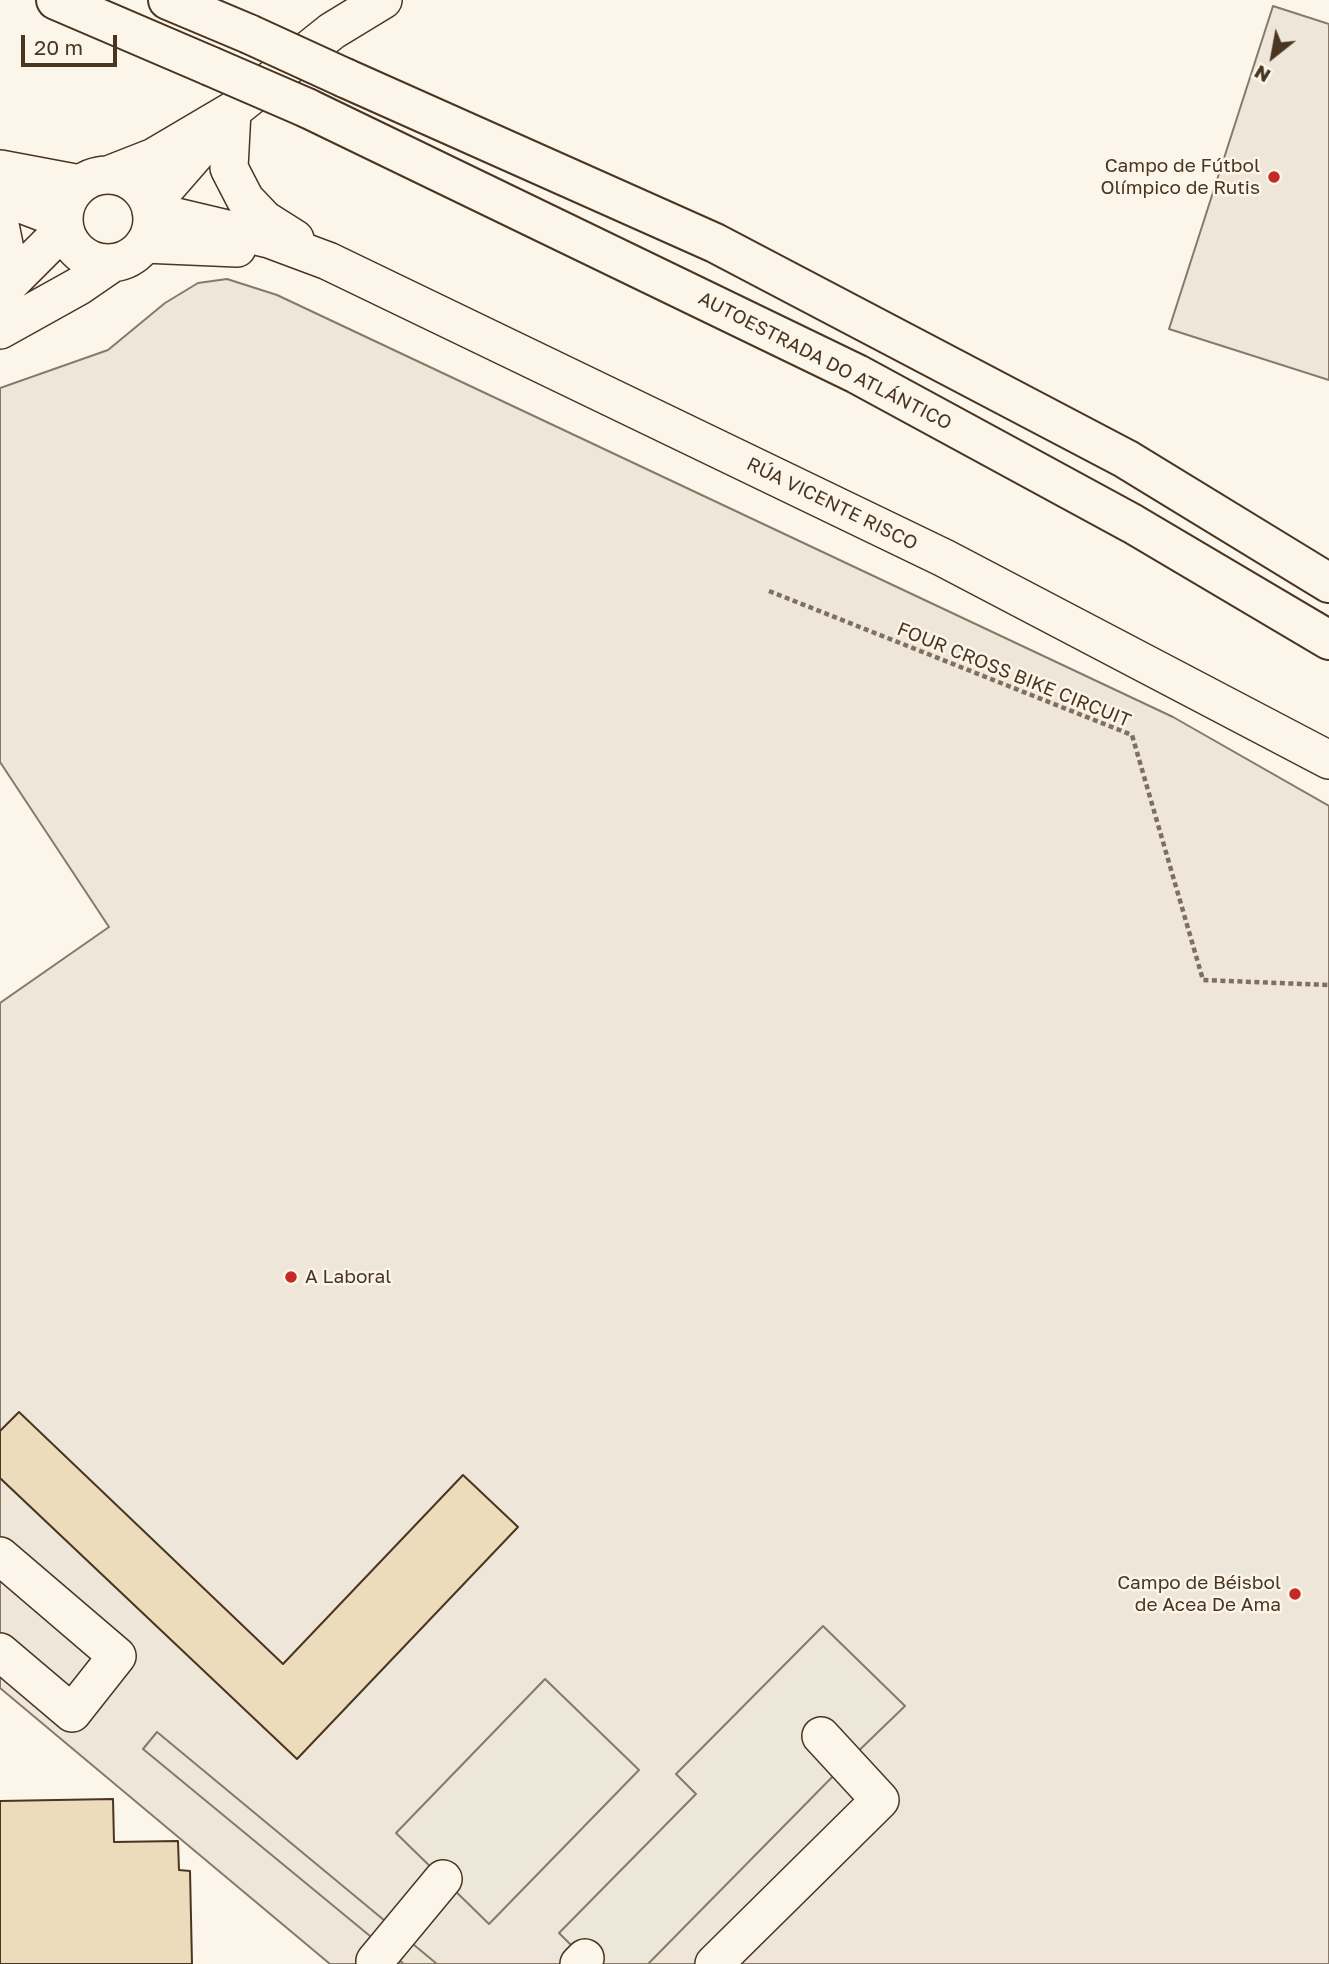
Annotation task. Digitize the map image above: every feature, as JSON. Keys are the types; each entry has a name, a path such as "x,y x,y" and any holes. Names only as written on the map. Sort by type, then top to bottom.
{"highway":[{"name":"AUTOESTRADA DO ATLÁNTICO","path":"56,0 307,108 857,374 1133,524 1329,640"},
{"path":"169,0 715,243 1126,459 1329,583"}],"street":[{"path":"232,111 149,220 135,254 124,261 111,264 81,255 74,248 64,224 68,200 94,179 154,157 232,111 332,32 383,0"},
{"path":"232,111 229,168 245,199 265,220 328,261"},
{"path":"0,169 94,179 121,177 134,183 144,194 149,220"},
{"path":"0,196 64,224"},
{"name":"RÚA VICENTE RISCO","path":"149,220 225,247 328,261 944,558 1329,760"},
{"path":"0,293 64,224"},
{"path":"0,225 7,259 0,283"},
{"path":"0,330 79,286 111,264"},
{"path":"0,1556 117,1656 72,1713 0,1652"},
{"path":"714,1964 880,1800 821,1736"},
{"path":"375,1961 443,1879"}],"path":[{"name":"FOUR CROSS BIKE CIRCUIT","path":"769,591 1132,735 1203,980 1329,985"}],"shaded area":[{"name":"Campo de Fútbol Olímpico de Rutis","path":"1273,6 1329,24 1329,380 1169,329"},
{"path":"227,279 277,295 1173,717 1329,806 1329,1964 330,1964 0,1688 0,1003 109,927 0,762 0,388 108,350 165,303 198,283"},
{"path":"823,1626 905,1706 648,1964 590,1964 559,1933 696,1794 676,1774"},
{"path":"545,1679 639,1770 489,1924 396,1833"},
{"path":"157,1732 437,1964 404,1964 143,1749"}],"building":[{"path":"19,1412 283,1664 463,1475 518,1527 297,1759 0,1478 0,1431"},
{"path":"113,1799 114,1842 178,1841 179,1870 190,1871 192,1964 0,1964 0,1801"}],"place":[{"name":"Campo de Fútbol Olímpico de Rutis","path":"1274,177"},
{"name":"A Laboral","path":"291,1277"},
{"name":"Campo de Béisbol de Acea De Ama","path":"1295,1594"}]}
